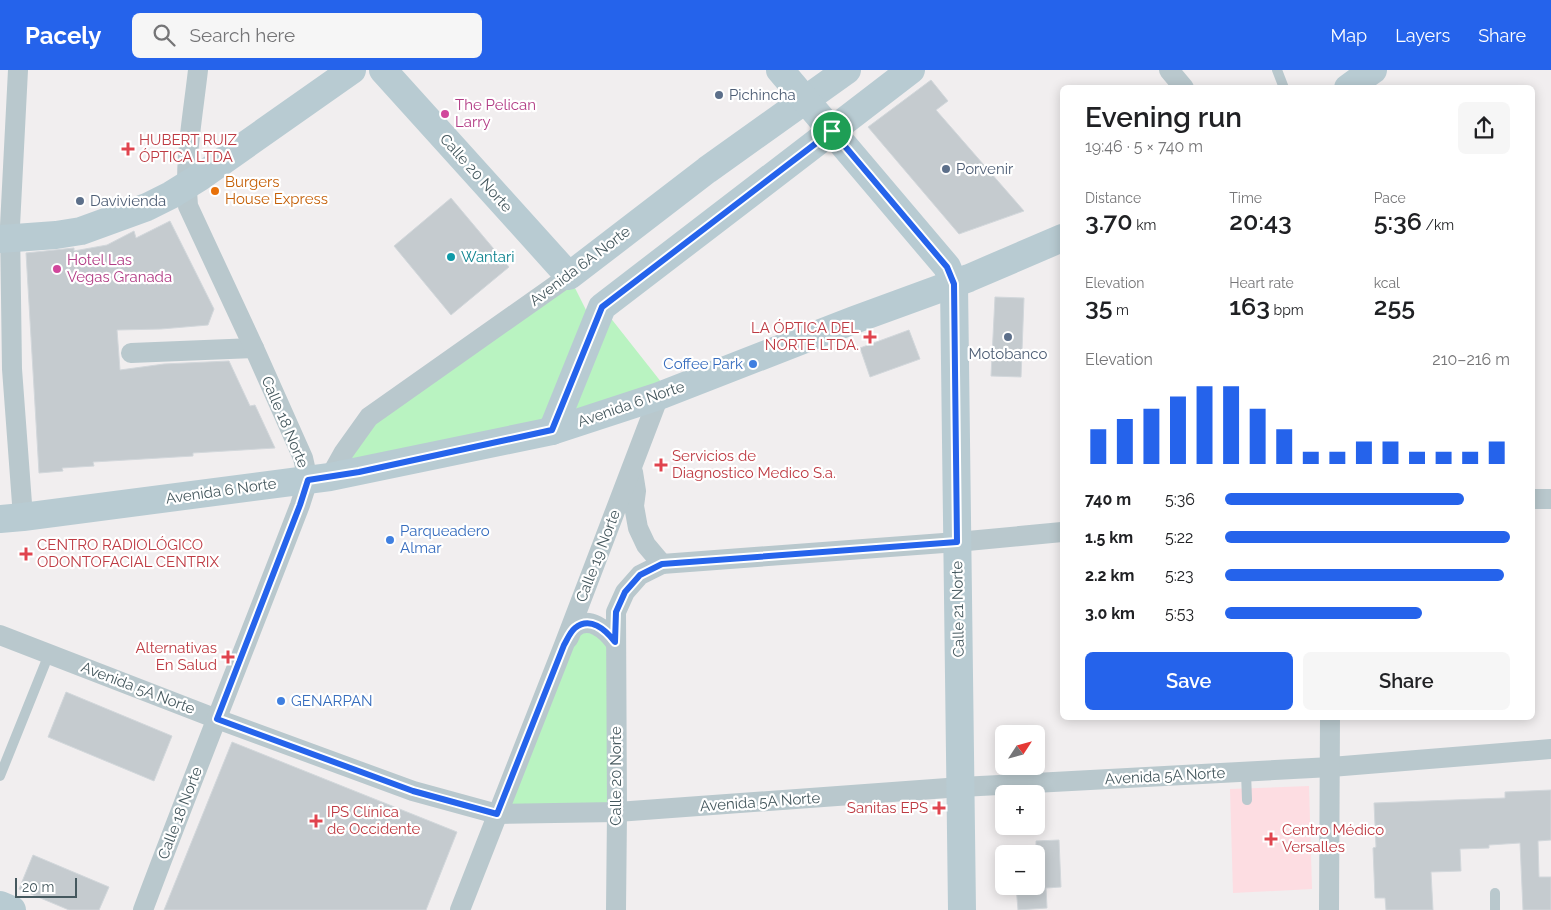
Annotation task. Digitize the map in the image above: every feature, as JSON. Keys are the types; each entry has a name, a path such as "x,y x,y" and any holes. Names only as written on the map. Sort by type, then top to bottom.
{"main road":[{"path":"5,239 81,231 147,207 200,178 352,70"},
{"name":"Calle 20 Norte","path":"382,70 569,276"},
{"name":"Calle 21 Norte","path":"780,70 947,267 954,284 962,910"},
{"name":"Avenida 6A Norte","path":"569,276 707,170 847,70"},
{"path":"552,430 602,307 911,70"},
{"path":"1352,85 1374,70"},
{"name":"Avenida 6 Norte","path":"12,518 319,478 552,430 658,396 854,320 954,284 1060,239"},
{"path":"0,905 12,910"}],"street":[{"path":"12,518 12,369 5,239 10,226 18,70"},
{"name":"Calle 18 Norte","path":"143,910 300,505 319,478 303,458 188,206 186,186 198,70"},
{"path":"1169,70 1182,85"},
{"name":"Avenida 6A Norte","path":"319,478 344,452 369,417 569,276"},
{"path":"131,353 254,348"},
{"name":"Calle 19 Norte","path":"460,910 564,645 658,396"},
{"path":"632,466 636,491 634,506 638,528 646,545 662,564 957,542 1060,532"},
{"path":"1535,499 1551,499"},
{"name":"Calle 20 Norte","path":"616,910 616,612 625,592 640,575 662,564"},
{"path":"564,645 574,629 584,623 594,624 606,630 615,642"},
{"name":"Avenida 5A Norte","path":"0,635 217,719 413,791 497,814 617,812 961,787 1331,767 1551,749"},
{"path":"1329,910 1330,720"}],"lane":[{"path":"1276,70 1283,85"},
{"path":"0,776 49,654"},
{"path":"1246,772 1247,800"},
{"path":"1495,893 1495,910"}],"shaded area":[{"name":"Centro Médico Versalles","path":"1309,786 1312,889 1233,893 1230,789"}],"green space":[{"path":"569,276 594,326 602,307 669,392 359,472 344,452 369,417"},
{"path":"574,629 606,630 617,812 497,814"}],"building":[{"name":"Porvenir","path":"931,80 948,101 936,110 1024,211 959,234 868,127"},
{"name":"Wantari","path":"451,198 509,267 451,315 394,246"},
{"path":"170,221 214,309 208,325 117,330 120,370 164,364 229,361 250,406 255,405 275,448 193,453 193,456 93,462 94,466 62,468 63,471 39,473 26,253 74,248 74,251 107,245 134,231 136,238"},
{"name":"Motobanco","path":"995,297 1024,298 1021,377 991,376"},
{"path":"909,330 920,359 870,377 860,348"},
{"path":"66,692 172,736 154,781 48,737"},
{"name":"IPS Clínica de Occidente","path":"232,742 457,832 426,910 164,910"},
{"path":"1551,790 1551,840 1538,841 1539,877 1551,877 1551,910 1523,910 1520,843 1489,845 1489,848 1460,849 1461,871 1431,872 1433,910 1386,910 1385,898 1375,898 1373,848 1376,847 1374,803 1505,798 1505,792"},
{"path":"1059,840 1061,887 1046,888 1047,908 1018,910 1017,895 1045,895 1045,845 1036,845 1036,841"},
{"path":"33,855 109,887 99,910 69,910 19,889"}],"place":[{"name":"Pichincha","path":"719,95"},
{"name":"The Pelican Larry","path":"445,114"},
{"name":"HUBERT RUIZ ÓPTICA LTDA","path":"128,149"},
{"name":"Porvenir","path":"946,169"},
{"name":"Burgers House Express","path":"215,191"},
{"name":"Davivienda","path":"80,201"},
{"name":"Wantari","path":"451,257"},
{"name":"Hotel Las Vegas Granada","path":"57,269"},
{"name":"LA ÓPTICA DEL NORTE LTDA.","path":"870,337"},
{"name":"Motobanco","path":"1008,337"},
{"name":"Coffee Park","path":"753,364"},
{"name":"Servicios de Diagnostico Medico S.a.","path":"661,465"},
{"name":"Parqueadero Almar","path":"390,540"},
{"name":"CENTRO RADIOLÓGICO ODONTOFACIAL CENTRIX","path":"26,554"},
{"name":"Alternativas En Salud","path":"228,657"},
{"name":"GENARPAN","path":"281,701"},
{"name":"Sanitas EPS","path":"939,808"},
{"name":"IPS Clínica de Occidente","path":"316,821"},
{"name":"Centro Médico Versalles","path":"1271,839"}],"route":[{"path":"832,131 947,267 954,284 957,542 662,564 640,575 625,592 616,612 615,642 606,630 594,624 584,623 574,629 564,645 497,814 413,791 217,719 308,480 359,472 552,430 602,307 731,206 832,131"}]}
